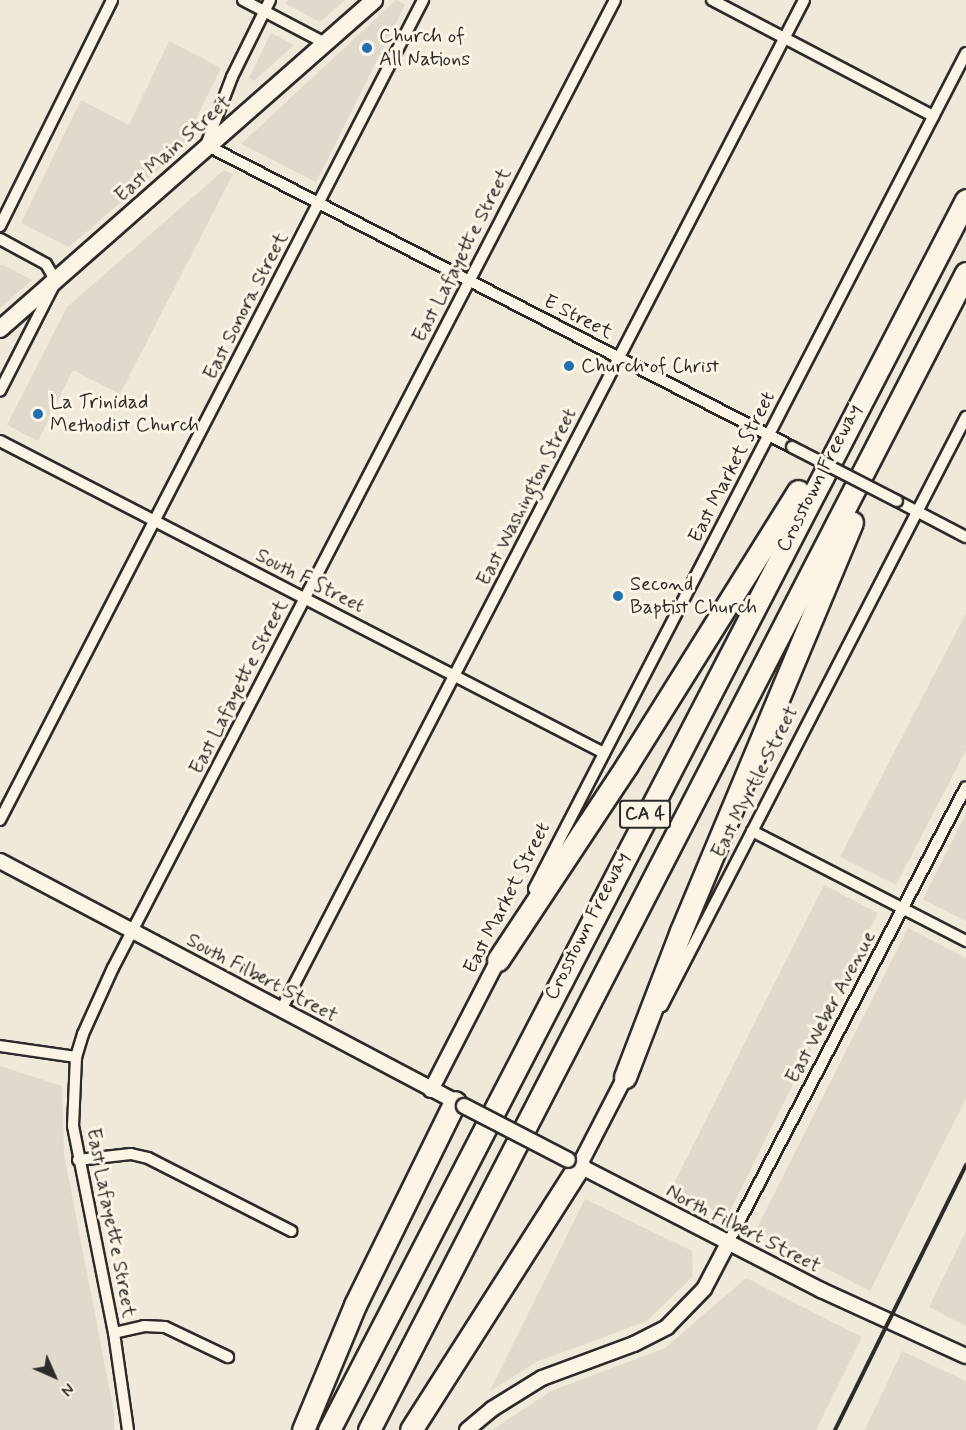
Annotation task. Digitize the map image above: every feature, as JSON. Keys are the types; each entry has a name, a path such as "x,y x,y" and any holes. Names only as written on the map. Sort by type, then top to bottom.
{"highway":[{"name":"Crosstown Freeway","path":"329,1430 881,358 966,200"},
{"name":"Crosstown Freeway","path":"369,1430 966,273"},
{"path":"498,960 627,765 881,358"},
{"path":"625,1077 681,931 908,389"},
{"path":"303,1430 356,1305 459,1104"},
{"path":"411,1430 573,1163"}],"main road":[{"name":"East Main Street","path":"0,330 206,145 374,0"}],"street":[{"path":"0,226 112,0"},
{"path":"243,0 325,43"},
{"path":"206,145 232,76 270,0"},
{"name":"East Sonora Street","path":"0,820 320,204 423,0"},
{"name":"East Lafayette Street","path":"128,1430 114,1333 73,1126 76,1057 100,994 132,931 615,0"},
{"path":"712,0 784,40 933,116"},
{"name":"East Washington Street","path":"281,1010 804,0"},
{"name":"East Market Street","path":"431,1089 966,53"},
{"name":"E Street","path":"206,145 966,537"},
{"path":"0,239 46,264 56,280 0,391"},
{"name":"East Myrtle Street","path":"573,1163 625,1077 966,417"},
{"name":"South F Street","path":"0,441 604,753"},
{"name":"East Weber Avenue","path":"728,1244 966,787"},
{"path":"752,831 966,941"},
{"name":"South Filbert Street","path":"0,861 506,1128"},
{"path":"0,1046 76,1057"},
{"name":"North Filbert Street","path":"506,1128 820,1290 966,1356"},
{"path":"78,1160 110,1155 148,1158 291,1231"},
{"path":"467,1430 492,1408 542,1378 641,1341 667,1327 704,1289 728,1244"},
{"path":"114,1333 144,1326 165,1327 228,1357"}],"shaded area":[{"path":"288,0 345,0 320,22 286,4"},
{"path":"396,0 405,5 316,182 241,144"},
{"path":"271,33 294,45 254,81 249,78"},
{"path":"169,41 221,68 180,151 69,247 21,223 81,100 129,125"},
{"path":"224,170 233,174 120,394 73,370 38,441 7,425 67,307"},
{"path":"1,264 32,280 0,308 0,266"},
{"path":"966,613 966,750 896,885 840,857"},
{"path":"966,814 966,921 923,899"},
{"path":"824,885 878,913 727,1217 671,1189"},
{"path":"908,928 966,958 966,1098 870,1291 755,1232"},
{"path":"0,1066 62,1086 64,1154 114,1413 114,1430 0,1430"},
{"path":"585,1199 692,1251 693,1276 647,1321 536,1362 490,1391"},
{"path":"966,1231 966,1326 929,1307"},
{"path":"746,1278 862,1337 816,1430 492,1430 551,1391 665,1348"},
{"path":"902,1351 966,1381 966,1430 865,1430"}],"railway":[{"path":"835,1430 966,1165"}],"place":[{"name":"Church of All Nations","path":"367,48"},
{"name":"Church of Christ","path":"569,366"},
{"name":"La Trinidad Methodist Church","path":"38,414"},
{"name":"Second Baptist Church","path":"618,596"}]}
